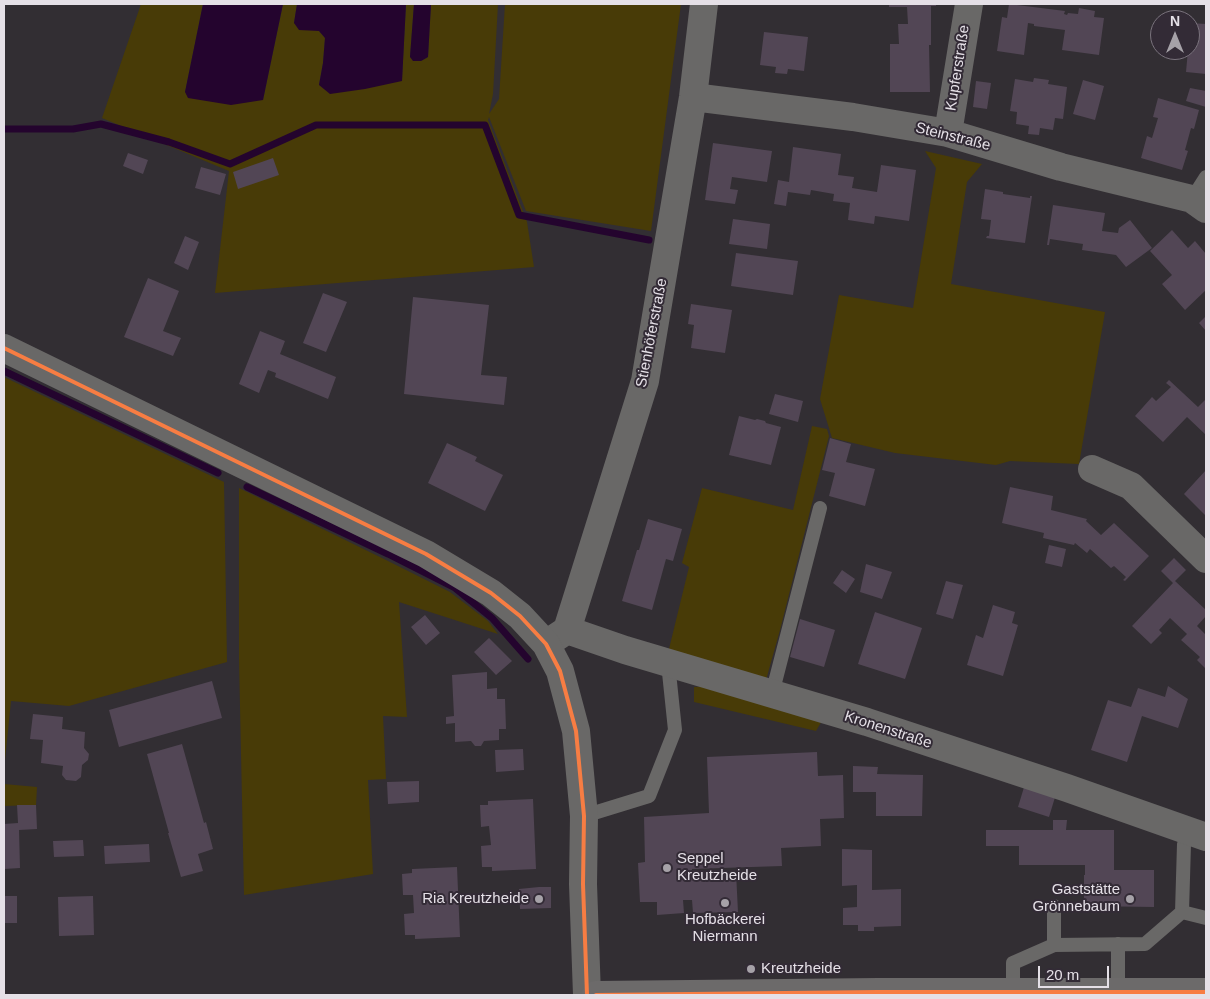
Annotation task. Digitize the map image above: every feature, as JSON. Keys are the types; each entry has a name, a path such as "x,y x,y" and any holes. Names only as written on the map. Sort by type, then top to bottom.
{"main road":[{"path":"596,995 878,992 1206,992"}],"street":[{"name":"Stienhöferstraße","path":"556,637 645,381 693,97 704,4"},
{"name":"Kupferstraße","path":"948,133 969,4"},
{"name":"Steinstraße","path":"693,97 853,117 948,133 1061,167 1199,204"},
{"path":"4,348 426,554 491,593 520,616 556,637 560,671 576,731 584,816 583,884 586,995"},
{"path":"1092,468 1131,486 1206,559"},
{"name":"Kronenstraße","path":"556,637 668,663 867,722 1067,788 1195,841"}],"lane":[{"path":"1199,204 1206,176"},
{"path":"772,694 820,508"},
{"path":"584,816 649,796 675,730 668,663"},
{"path":"1012,992 1012,963 1054,945 1145,944 1182,912 1195,841"},
{"path":"1054,906 1054,945"},
{"path":"1182,912 1206,918"},
{"path":"1118,944 1118,992"}],"shaded area":[{"path":"141,4 203,4 185,92 263,100 283,4 297,4 294,23 319,31 325,38 319,84 402,80 406,4 414,4 410,57 421,61 428,57 431,4 498,4 493,94 489,114 499,99 505,4 681,4 651,231 526,211 489,117 488,120 527,222 534,267 215,293 229,171 102,118"},
{"path":"203,4 283,4 263,100 231,105 188,98 185,92"},
{"path":"297,4 406,4 402,81 330,94 319,85 325,38 319,31 299,30 294,23"},
{"path":"414,4 431,4 428,57 421,61 413,61 410,57"},
{"path":"925,151 982,164 967,182 951,284 1105,312 1079,464 1010,461 996,465 895,453 832,438 820,399 839,295 913,308 936,168"},
{"path":"4,377 224,482 227,662 69,706 11,701 4,770"},
{"path":"812,426 827,429 829,436 766,680 668,653 689,567 682,563 702,488 793,510"},
{"path":"239,488 450,592 488,621 498,634 399,602 407,717 383,716 386,779 368,780 373,874 244,895 239,659"},
{"path":"711,686 823,719 816,731 694,702 694,687"},
{"path":"4,784 37,787 36,805 4,806"}],"building":[{"path":"889,4 936,4 936,6 931,6 931,45 929,45 930,92 890,92 890,44 899,44 898,24 908,24 907,7 889,7"},
{"path":"1009,4 1065,11 1064,14 1067,15 1068,13 1078,14 1079,8 1095,11 1094,17 1104,18 1099,55 1062,50 1065,30 1034,26 1034,24 1028,23 1024,55 997,51 1002,17 1007,18"},
{"path":"1200,24 1206,24 1206,74 1186,72 1187,60 1200,60"},
{"path":"764,32 808,37 804,71 788,69 787,74 775,73 776,67 760,65"},
{"path":"1034,78 1049,80 1048,84 1067,87 1063,119 1055,118 1053,130 1040,128 1039,135 1028,134 1029,126 1016,124 1017,112 1010,111 1015,79 1033,82"},
{"path":"1083,80 1104,86 1095,120 1073,114"},
{"path":"976,81 991,83 987,109 973,107"},
{"path":"1190,88 1206,91 1206,107 1186,101"},
{"path":"1158,98 1199,110 1194,129 1191,128 1185,150 1188,151 1182,170 1141,158 1147,136 1152,138 1158,118 1153,117"},
{"path":"713,143 772,151 767,182 732,177 730,189 738,190 735,204 705,200"},
{"path":"793,147 841,154 838,175 854,177 852,188 877,192 881,165 916,170 909,221 875,216 874,224 848,220 850,203 833,201 834,194 811,190 810,195 788,192 786,206 774,204 778,180 789,182"},
{"path":"128,153 148,160 143,174 123,166"},
{"path":"273,158 279,175 238,189 233,172"},
{"path":"201,167 226,174 220,195 195,188"},
{"path":"985,189 1003,192 1003,194 1030,198 1032,196 1025,243 986,238 989,236 991,220 981,219"},
{"path":"1053,205 1105,213 1102,231 1118,233 1119,228 1130,220 1152,248 1126,267 1116,255 1082,250 1083,244 1050,239 1049,245 1047,245"},
{"path":"733,219 770,224 767,249 729,244"},
{"path":"1172,230 1188,248 1195,241 1206,254 1206,290 1185,310 1162,284 1172,275 1150,251"},
{"path":"185,236 199,242 188,270 174,263"},
{"path":"736,253 798,261 793,295 731,286"},
{"path":"148,278 179,291 163,331 181,338 173,356 124,337"},
{"path":"323,293 347,302 326,352 303,343"},
{"path":"413,297 489,305 481,375 507,377 504,405 404,394"},
{"path":"691,304 732,310 725,353 691,348 694,325 688,324"},
{"path":"1206,316 1206,331 1199,323"},
{"path":"260,331 285,341 280,354 336,377 328,399 275,377 276,373 268,370 259,393 239,384"},
{"path":"1169,380 1198,407 1206,399 1206,435 1187,417 1163,442 1135,416 1152,397 1156,401 1171,387 1166,383"},
{"path":"775,394 803,401 798,422 769,414"},
{"path":"739,416 765,421 766,423 781,427 771,465 729,455"},
{"path":"830,438 851,444 846,462 875,469 865,506 829,496 835,473 822,470"},
{"path":"447,443 477,457 475,461 503,475 485,511 428,483"},
{"path":"1206,470 1206,516 1184,494"},
{"path":"1010,487 1053,496 1051,510 1087,519 1086,521 1101,535 1114,523 1149,556 1125,581 1123,580 1126,577 1114,566 1111,568 1090,549 1087,553 1075,543 1074,545 1043,538 1044,533 1002,523"},
{"path":"648,519 682,529 673,561 666,559 652,610 622,601"},
{"path":"1049,545 1066,549 1062,567 1045,563"},
{"path":"1174,558 1186,570 1175,581 1206,610 1206,616 1197,626 1206,635 1206,669 1197,660 1200,657 1181,640 1187,634 1170,618 1159,630 1162,633 1151,644 1132,626 1173,583 1161,571"},
{"path":"866,564 892,572 882,599 860,592"},
{"path":"842,570 855,579 846,593 833,583"},
{"path":"946,581 963,585 953,619 936,614"},
{"path":"993,605 1015,612 1012,623 1018,625 1003,676 967,665 976,635 983,638"},
{"path":"875,612 922,628 905,679 858,664"},
{"path":"425,615 440,633 426,645 411,627"},
{"path":"800,619 835,630 824,667 790,657"},
{"path":"489,638 512,661 496,675 474,652"},
{"path":"487,672 487,689 497,688 497,699 505,699 506,729 499,729 499,740 484,741 481,746 475,746 471,741 455,742 455,723 446,724 446,717 454,716 452,675"},
{"path":"212,681 222,718 119,747 109,710"},
{"path":"1168,686 1188,699 1178,728 1142,716 1127,762 1091,750 1108,700 1131,707 1138,688 1165,697"},
{"path":"33,714 63,717 62,729 85,732 84,748 89,754 88,760 82,765 81,777 76,781 66,780 62,775 63,766 41,763 43,740 30,739"},
{"path":"182,744 213,849 198,854 203,871 181,877 147,754"},
{"path":"523,749 524,770 496,772 495,750"},
{"path":"817,752 818,776 843,775 844,818 820,819 821,846 781,848 782,866 692,869 692,873 736,872 738,912 693,913 692,900 683,900 684,913 657,915 657,902 640,902 638,863 645,862 644,817 709,813 707,757"},
{"path":"853,766 878,767 877,774 923,775 922,816 876,816 876,792 853,792"},
{"path":"419,781 419,802 388,804 387,782"},
{"path":"1025,784 1056,794 1049,817 1018,807"},
{"path":"533,799 536,869 492,871 492,867 482,867 481,846 491,845 489,826 481,827 480,805 488,805 488,801"},
{"path":"17,805 36,805 37,829 19,830 20,868 4,869 4,824 18,823"},
{"path":"1053,820 1067,820 1066,830 1114,830 1114,870 1154,870 1154,907 1084,906 1085,865 1019,865 1019,846 986,846 986,830 1053,830"},
{"path":"83,840 84,856 54,857 53,841"},
{"path":"149,844 150,862 105,864 104,846"},
{"path":"842,849 872,850 872,890 901,889 901,926 874,927 874,931 858,931 858,925 843,925 843,908 857,907 857,885 842,886"},
{"path":"457,867 460,937 415,939 415,935 405,935 404,914 414,913 413,895 403,895 402,874 412,873 412,869"},
{"path":"551,887 551,908 520,909 519,889"},
{"path":"4,896 17,896 17,923 4,923"},
{"path":"93,896 94,935 59,936 58,897"}],"waterway":[{"path":"4,129 73,129 101,124 169,142 230,164 316,125 485,125 519,215 649,240"},
{"path":"4,371 218,473"},
{"path":"247,487 455,588 492,618 528,659"}],"transit line":[{"path":"4,348 426,554 491,593 520,616 546,644 560,671 576,731 584,816 583,884 587,995"},
{"path":"596,995 878,992 1206,992"}],"place":[{"name":"Seppel Kreutzheide","path":"667,868"},
{"name":"Ria Kreutzheide","path":"539,899"},
{"name":"Gaststätte Grönnebaum","path":"1130,899"},
{"name":"Hofbäckerei Niermann","path":"725,903"},
{"name":"Kreutzheide","path":"751,969"}]}
